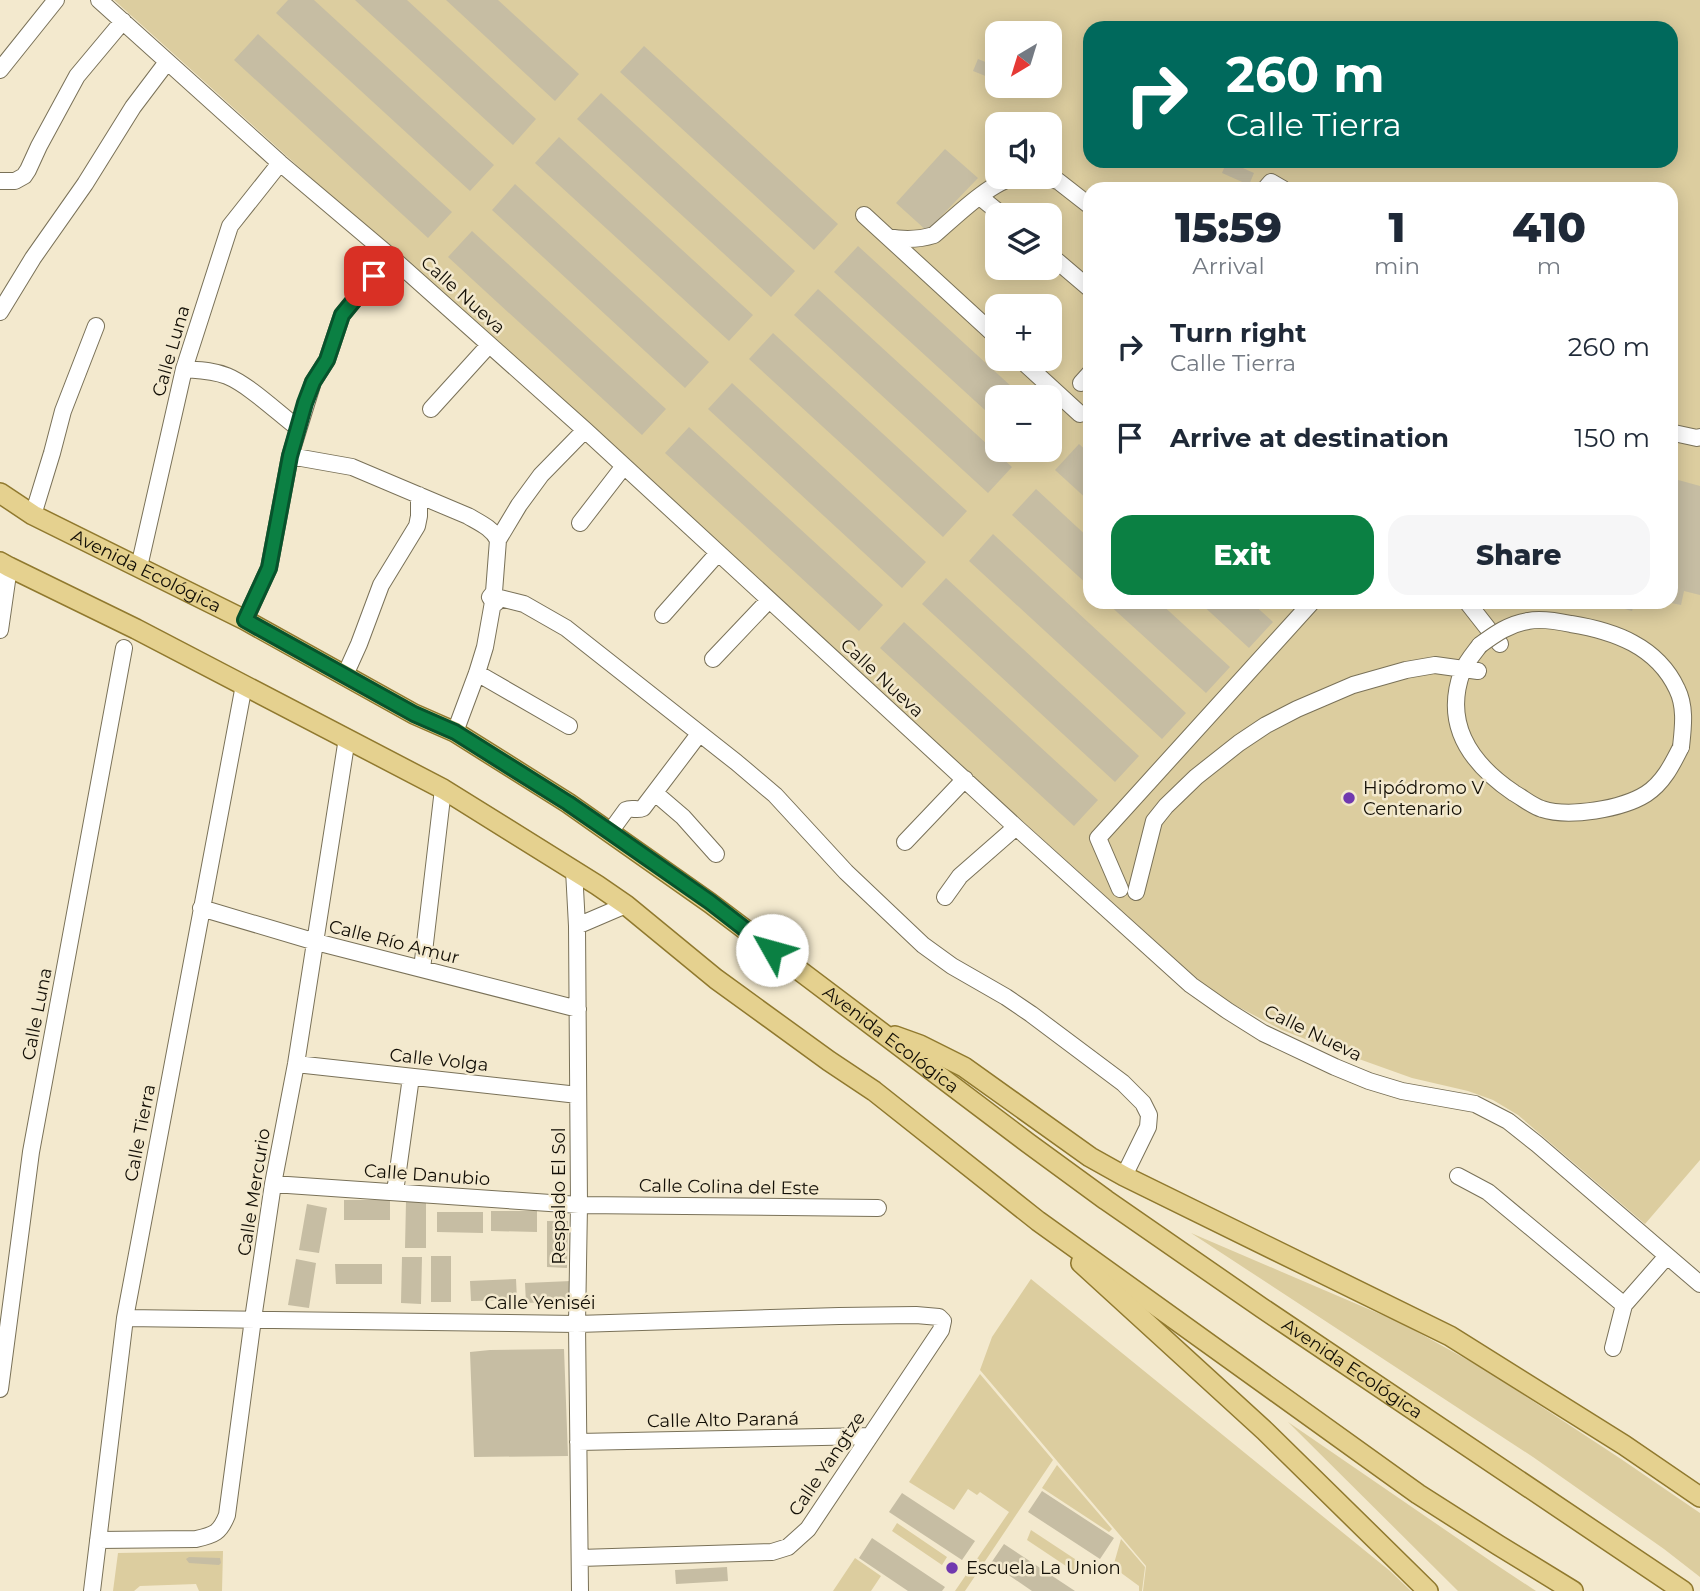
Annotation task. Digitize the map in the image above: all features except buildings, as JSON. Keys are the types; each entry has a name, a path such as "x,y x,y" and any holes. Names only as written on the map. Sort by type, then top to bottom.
{"main road":[{"name":"Avenida Ecológica","path":"0,493 33,515 245,620 414,714 455,732 568,803 710,902 1106,1200 1683,1591"},
{"path":"4,565 136,629 443,789 574,870 626,905 716,979 874,1091 1038,1221 1418,1494 1573,1591"},
{"path":"875,1028 920,1045 964,1067 1090,1157 1124,1177 1450,1336 1700,1497"},
{"path":"1038,1221 1265,1432 1428,1591"}],"street":[{"path":"0,70 56,0"},
{"name":"Calle Nueva","path":"99,0 280,163 390,256 585,430 1191,985 1263,1033 1335,1067 1402,1091 1475,1104 1507,1121 1538,1144 1700,1284"},
{"path":"7,181 24,176 77,76 122,21"},
{"path":"0,312 133,107 167,62"},
{"name":"Calle Luna","path":"139,568 184,369 230,226 280,163"},
{"path":"1062,184 1083,201"},
{"path":"888,237 911,240 934,235 990,189"},
{"path":"980,197 987,203"},
{"path":"864,215 985,326"},
{"path":"245,620 269,568 290,456 313,382 327,360 342,315 390,256"},
{"path":"1062,265 1083,283"},
{"path":"33,515 63,411 96,326"},
{"path":"431,408 489,345"},
{"path":"184,369 212,371 237,381 298,428"},
{"path":"1033,371 1080,414"},
{"path":"455,732 485,647 496,598 498,540 541,475 585,430"},
{"path":"1678,436 1700,436"},
{"path":"290,456 352,467 486,526 498,540"},
{"path":"580,523 624,466"},
{"path":"345,675 380,585 417,526 419,495"},
{"path":"663,615 718,553"},
{"path":"0,630 4,565"},
{"path":"496,598 524,604 566,628 775,795 846,872 923,945 1031,1014 1124,1083 1143,1103 1149,1115 1148,1127 1124,1177"},
{"path":"713,659 769,600"},
{"path":"1306,609 1098,838 1128,891 1154,821 1180,792 1266,724 1353,685 1406,670 1435,666 1470,670"},
{"path":"1472,609 1500,644"},
{"path":"1528,621 1556,621 1613,633 1640,647 1663,665 1678,690 1684,718 1681,747 1668,773 1647,793 1620,805 1576,813 1542,809 1502,785 1483,769 1466,747 1457,721 1456,694 1470,670 1480,645 1502,629 1528,621"},
{"name":"Calle Luna","path":"0,1389 31,1152 124,648"},
{"path":"477,673 569,726"},
{"name":"Calle Tierra","path":"92,1591 125,1318 244,685"},
{"path":"610,832 626,810 641,809 699,734"},
{"name":"Calle Mercurio","path":"98,1540 196,1539 212,1535 222,1527 227,1515 273,1184 296,1065 347,738"},
{"path":"905,842 965,779"},
{"path":"422,969 443,789"},
{"path":"655,793 683,817 716,854"},
{"path":"945,897 960,876 1016,827"},
{"name":"Respaldo El Sol","path":"574,870 578,1009 580,1591"},
{"path":"577,926 626,905"},
{"name":"Calle Río Amur","path":"201,908 316,942 578,1009"},
{"name":"Calle Volga","path":"296,1065 578,1095"},
{"path":"395,1192 411,1077"},
{"path":"1458,1176 1488,1192 1624,1306"},
{"name":"Calle Danubio","path":"273,1184 579,1205"},
{"name":"Calle Colina del Este","path":"579,1205 878,1208"},
{"path":"1613,1348 1624,1306 1667,1255"},
{"name":"Calle Yeniséi","path":"125,1318 577,1324 916,1315 939,1317 943,1321 941,1330"},
{"name":"Calle Yangtze","path":"580,1558 772,1552 788,1547 808,1529 941,1330"},
{"name":"Calle Alto Paraná","path":"578,1442 869,1436"}],"shaded area":[{"name":"Hipódromo V Centenario","path":"114,0 1700,0 1700,1160 1645,1224 1518,1115 1493,1100 1468,1091 1412,1078 1282,1030 1214,994"},
{"path":"1191,1233 1401,1323 1484,1369 1621,1459 1700,1513 1700,1577 1533,1457"},
{"path":"1031,1279 1390,1571 1411,1591 1143,1591 1146,1566 980,1370 992,1337"},
{"path":"980,1374 1053,1460 965,1591 955,1591 1009,1512 980,1492 977,1495 968,1489 954,1510 909,1482"},
{"path":"1288,1422 1492,1562 1536,1591 1458,1591"},
{"path":"1057,1465 1112,1529 1109,1532 1042,1488"},
{"path":"897,1523 947,1557 942,1565 892,1531"},
{"path":"1031,1530 1081,1563 1075,1572 1027,1540"},
{"path":"1121,1539 1145,1567 1142,1591 1113,1567"},
{"path":"223,1551 222,1591 199,1591 196,1584 140,1586 134,1591 113,1591 118,1553"},
{"path":"855,1558 881,1576 871,1591 833,1591"}],"place":[{"name":"Hipódromo V Centenario","path":"1349,798"},
{"name":"Escuela La Union","path":"952,1568"}],"route":[{"path":"374,276 342,315 327,360 313,382 305,403 290,456 269,568 245,620 414,714 455,732 568,803 710,902 772,950"}]}
